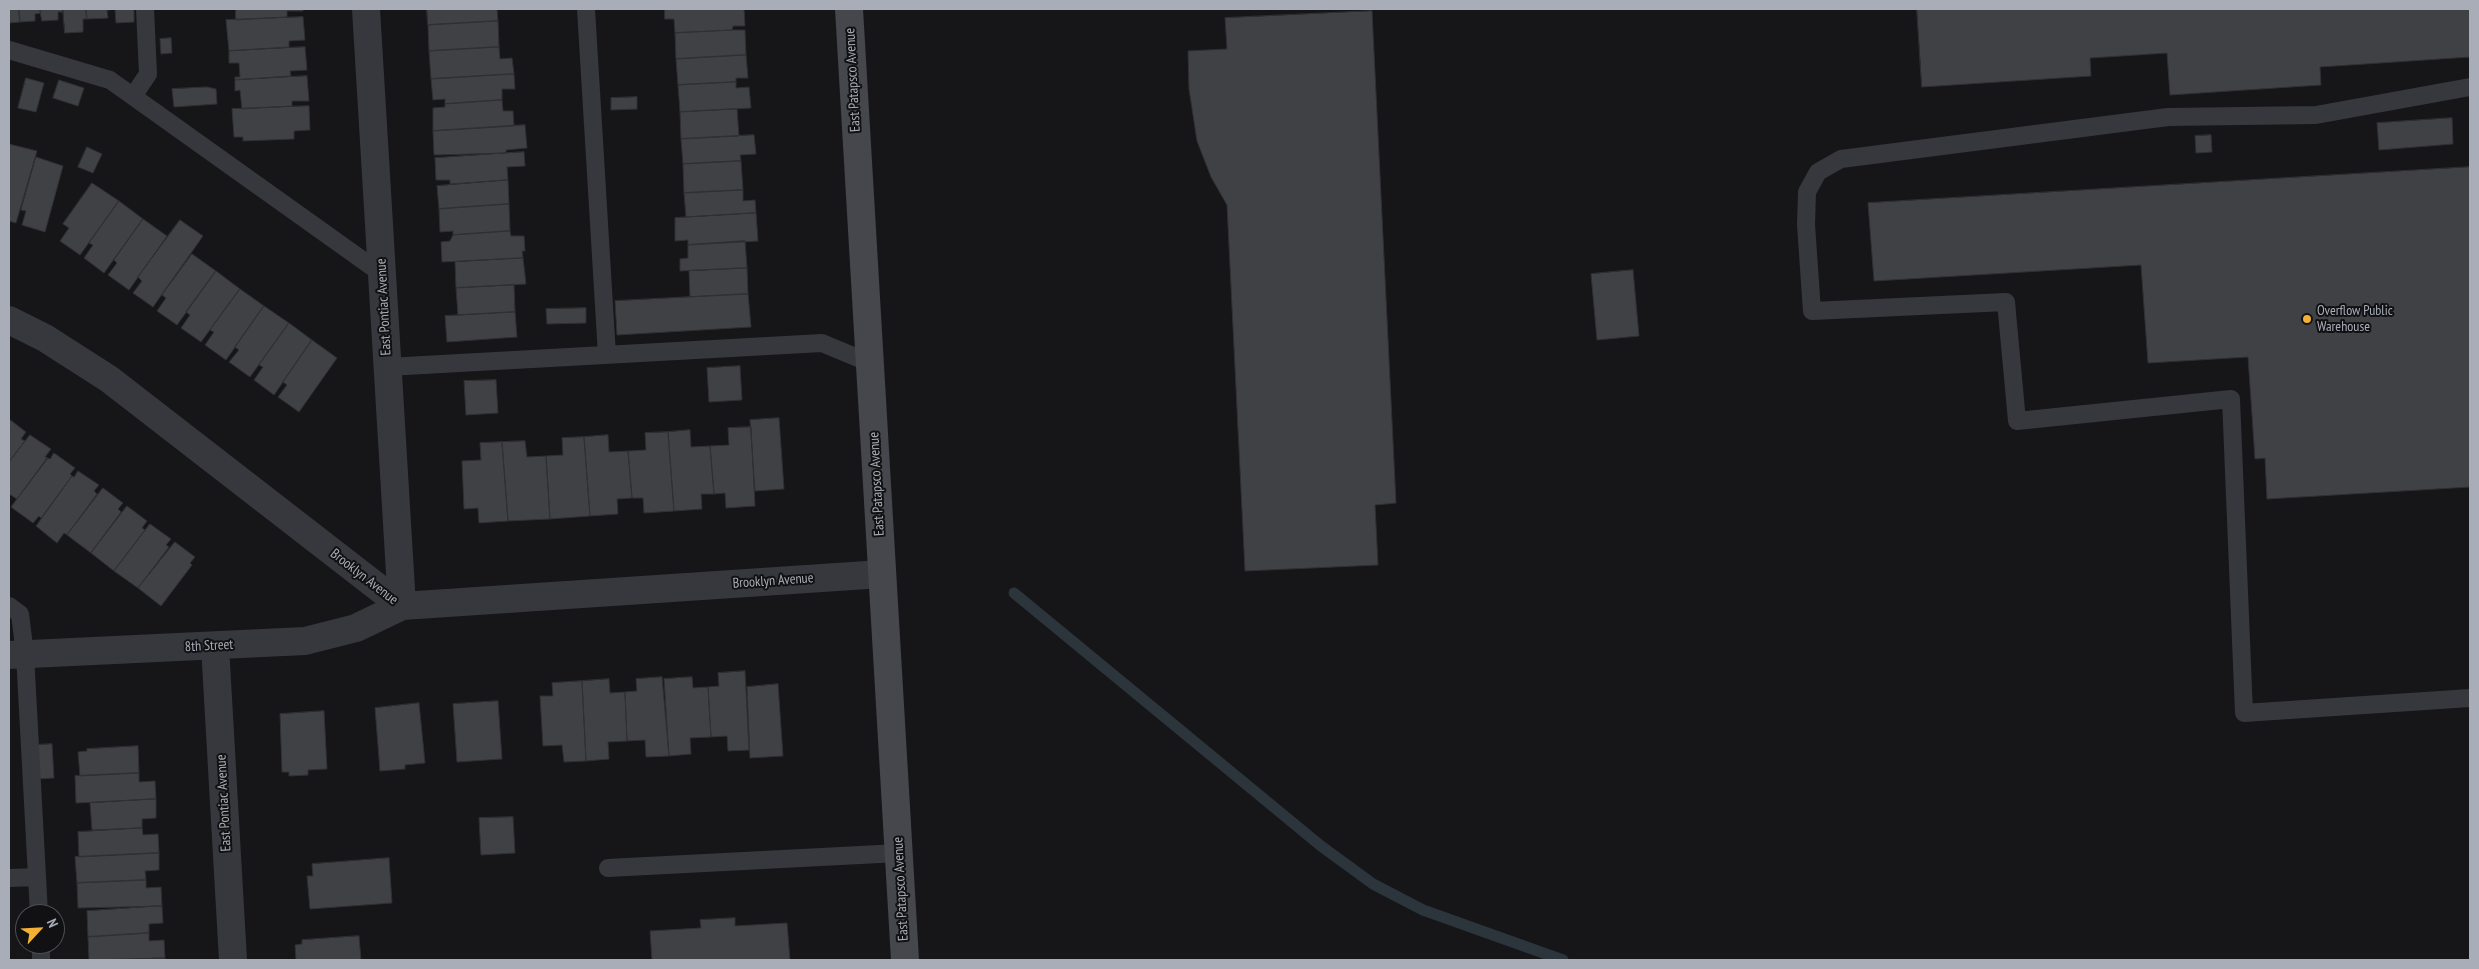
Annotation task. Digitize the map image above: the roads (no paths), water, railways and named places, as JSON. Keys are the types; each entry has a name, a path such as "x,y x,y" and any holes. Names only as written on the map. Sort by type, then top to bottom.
{"main road":[{"name":"East Patapsco Avenue","path":"849,9 905,960"}],"street":[{"name":"East Pontiac Avenue","path":"366,9 402,606"},
{"name":"Brooklyn Avenue","path":"9,320 45,338 110,379 402,606 882,574"},
{"name":"8th Street","path":"17,654 305,641 356,628 402,606"},
{"name":"East Pontiac Avenue","path":"216,646 233,960"}],"lane":[{"path":"134,95 148,74 145,9"},
{"path":"586,9 607,355"},
{"path":"9,50 110,80 134,95 382,274"},
{"path":"2470,87 2316,115 2168,117 1840,159 1818,172 1807,192 1806,225 1812,311 2006,302 2017,421 2231,399 2244,713 2470,698"},
{"path":"388,367 822,343 870,363"},
{"path":"9,606 20,614 17,654 38,904"},
{"path":"608,868 899,853"},
{"path":"9,878 37,877"}],"waterway":[{"path":"1014,593 1321,846 1373,884 1423,910 1563,960"}],"place":[{"name":"Overflow Public Warehouse","path":"2307,319"}]}
